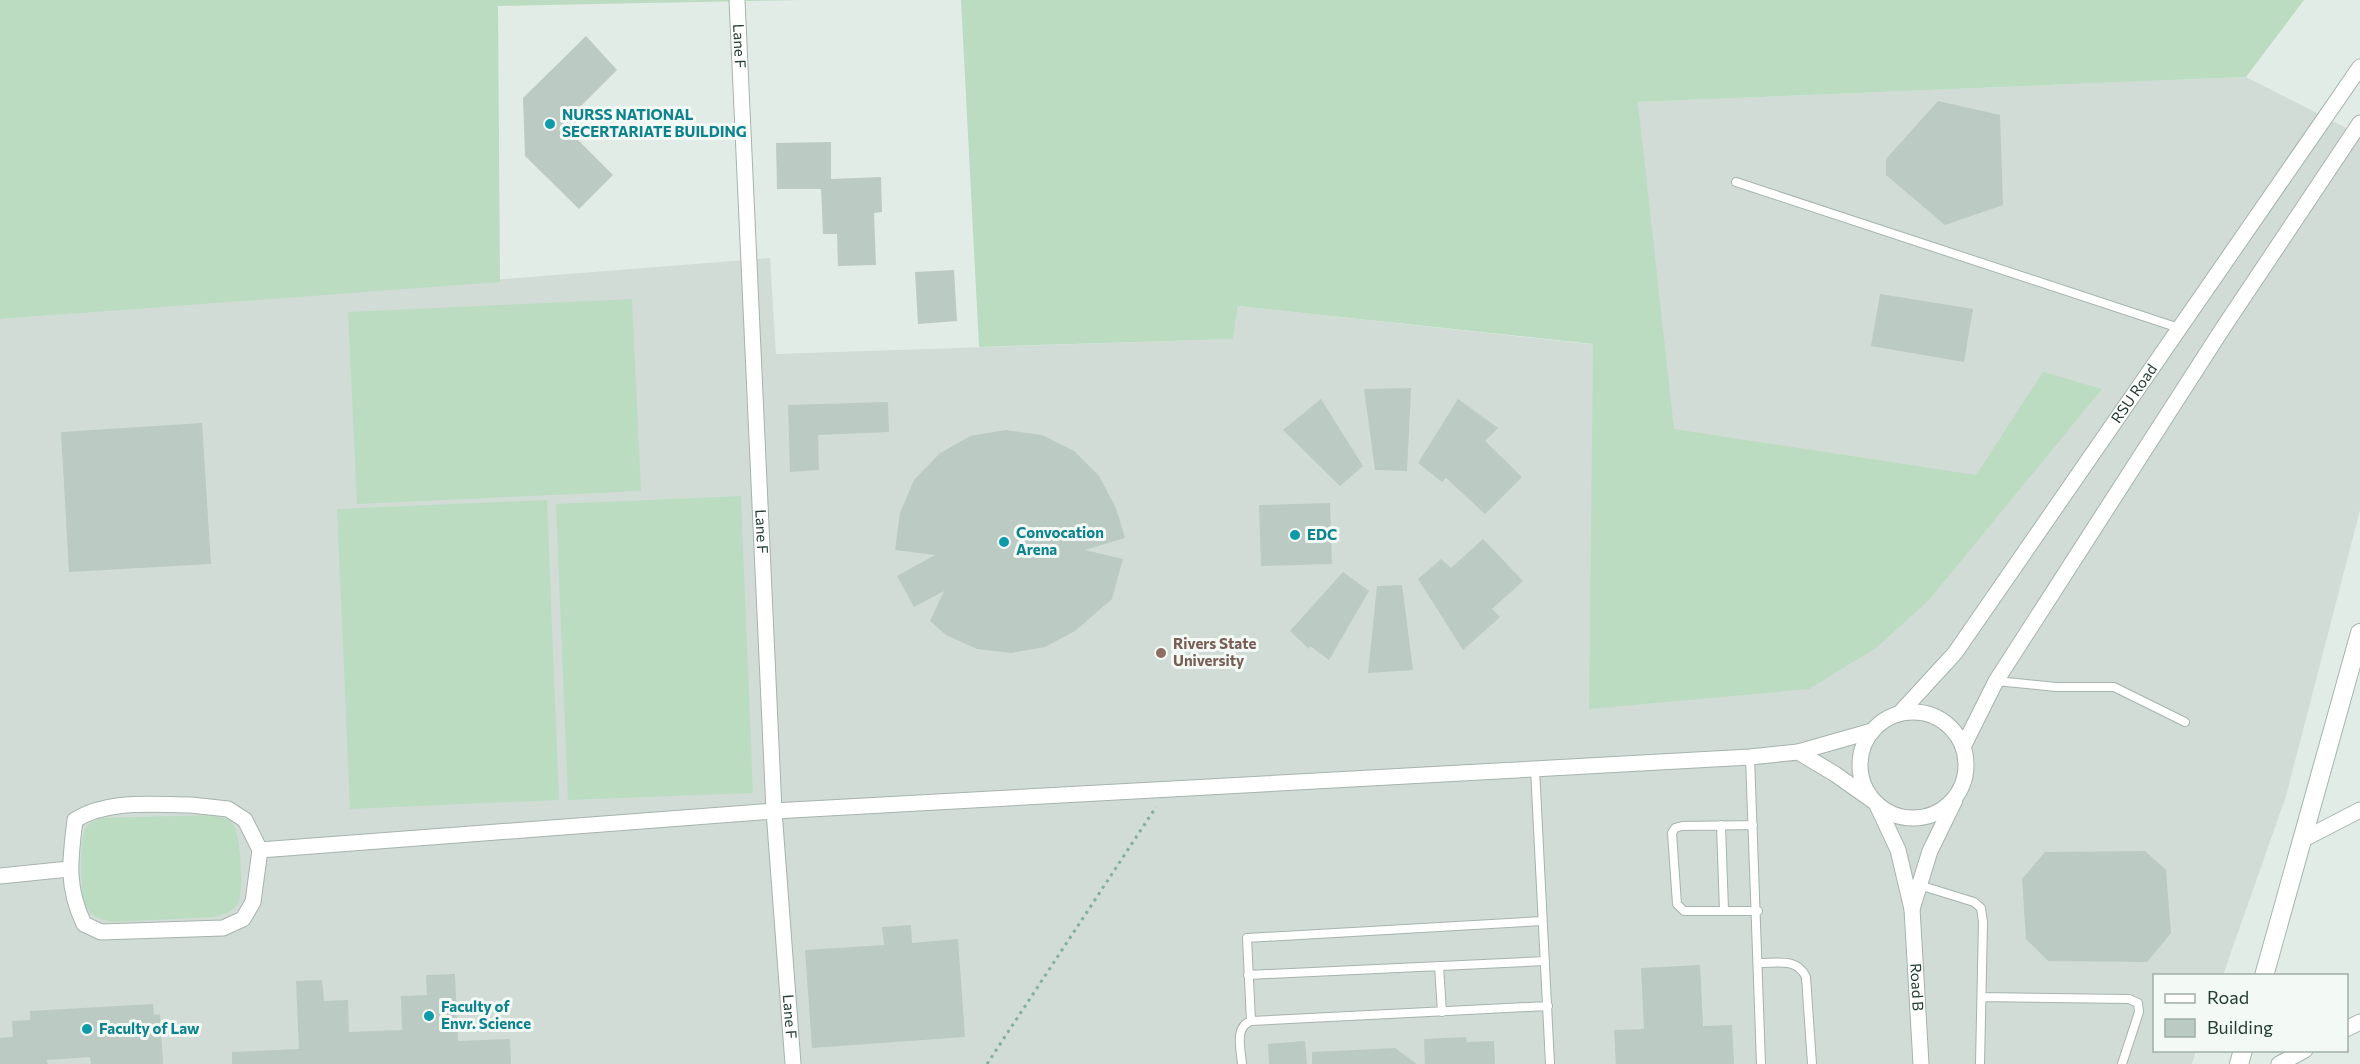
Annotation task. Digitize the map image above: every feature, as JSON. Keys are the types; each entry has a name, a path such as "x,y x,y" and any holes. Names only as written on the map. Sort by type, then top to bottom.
{"street":[{"name":"Lane F","path":"737,0 774,811 793,1064"},
{"name":"RSU Road","path":"1899,714 1955,653 2360,67"},
{"path":"1963,747 1996,681 2223,328 2360,123"},
{"path":"2264,974 2360,633"},
{"path":"1915,712 1930,715 1944,723 1955,734 1963,747 1966,771 1958,793 1930,850 1912,909 1898,850 1875,803 1866,791 1860,776 1860,760 1864,744 1872,731 1884,720 1899,714 1915,712"},
{"path":"260,850 774,811 1750,757 1798,752 1872,731"},
{"path":"1798,752 1835,774 1888,812 1904,817 1919,818 1934,814 1948,805 1958,793"},
{"path":"191,805 228,809 245,820 260,850 253,902 243,919 223,928 101,932 84,924 74,904 69,869 75,820 89,811 109,806 191,805"},
{"path":"2302,840 2360,810"},
{"path":"0,876 69,869"},
{"name":"Road B","path":"1912,909 1921,1064"},
{"path":"2279,1064 2301,1052"}],"lane":[{"path":"1736,182 2180,329"},
{"path":"1996,681 2056,687 2114,687 2185,722"},
{"path":"1750,757 1758,911 1761,1064"},
{"path":"1535,769 1550,1064"},
{"path":"1721,825 1724,911"},
{"path":"1753,825 1682,826 1675,828 1672,833 1677,904 1684,911 1758,911"},
{"path":"1919,885 1974,902 1981,908 1983,922 1980,1064"},
{"path":"1251,1021 1247,938 1542,921"},
{"path":"1248,975 1545,961"},
{"path":"1759,963 1795,963 1802,968 1806,977 1812,1064"},
{"path":"1439,966 1442,1012"},
{"path":"1982,997 2129,999 2138,1003 2139,1012 2122,1064"},
{"path":"1242,1064 1240,1029 1251,1021 1548,1006"}],"path":[{"path":"987,1064 1167,789"}],"shaded area":[{"name":"Rivers State University","path":"2246,77 2360,135 2360,510 2286,796 2223,974 2153,974 2153,1052 2196,1052 2192,1064 0,1064 0,319 770,258 776,354 1233,339 1238,306 1663,352 1638,102"}],"green space":[{"path":"0,0 804,0 498,6 500,282 0,319"},
{"path":"961,0 2304,0 2246,77 1638,102 1674,429 1976,475 2043,372 2102,389 1929,600 1876,648 1809,689 1589,709 1593,344 1238,306 1233,339 979,347"},
{"path":"632,299 641,491 357,504 348,312"},
{"path":"741,496 753,793 568,800 556,504"},
{"path":"547,500 559,800 350,809 337,509"},
{"path":"213,815 231,822 236,830 241,863 241,887 240,897 234,909 215,917 114,922 98,918 88,911 84,901 81,858 84,832 89,824 102,818"}],"building":[{"name":"NURSS NATIONAL SECERTARIATE BUILDING","path":"586,36 617,70 576,111 575,137 613,175 579,209 525,156 523,98"},
{"path":"1938,101 2000,115 2003,205 1945,225 1886,175 1886,159"},
{"path":"831,142 831,179 881,177 882,212 874,213 876,265 838,266 837,234 823,234 821,189 777,189 776,143"},
{"path":"954,270 957,321 918,324 915,272"},
{"path":"1880,294 1973,309 1964,362 1871,346"},
{"path":"1411,388 1407,471 1375,470 1364,389"},
{"name":"EDC","path":"1321,399 1363,466 1340,486 1283,430"},
{"path":"1458,399 1498,428 1485,441 1522,477 1485,514 1446,478 1442,482 1418,463"},
{"path":"888,402 889,432 818,435 819,470 790,472 788,405"},
{"path":"202,423 211,564 69,572 61,432"},
{"name":"Convocation Arena","path":"1006,430 1042,435 1074,451 1099,476 1116,508 1125,538 1085,550 1123,559 1112,599 1075,631 1045,647 1011,653 977,649 946,635 930,621 944,591 914,607 897,576 935,555 895,550 900,513 914,480 939,454 970,436"},
{"name":"EDC","path":"1330,503 1332,564 1261,566 1259,505"},
{"path":"1483,539 1523,581 1492,609 1500,617 1463,650 1418,579 1441,559 1451,568"},
{"name":"EDC","path":"1343,572 1369,591 1329,660 1310,646 1309,649 1290,631"},
{"path":"1402,585 1413,670 1368,673 1377,586"},
{"path":"2145,851 2166,870 2171,933 2147,962 2048,961 2026,939 2022,879 2045,852"},
{"path":"911,925 912,943 958,939 965,1037 812,1048 805,950 884,945 882,927"},
{"path":"1700,965 1703,1026 1732,1025 1734,1064 1616,1064 1614,1030 1644,1029 1641,968"},
{"name":"Faculty of Envr. Science","path":"455,974 458,1041 510,1039 511,1064 232,1064 232,1052 299,1049 296,981 322,980 324,1001 348,1000 349,1032 402,1030 401,996 427,995 426,975"},
{"name":"Faculty of Law","path":"153,1004 154,1015 160,1014 163,1064 91,1064 90,1057 47,1060 48,1064 0,1064 0,1038 13,1037 12,1021 30,1020 30,1011"},
{"path":"1466,1037 1467,1042 1494,1041 1495,1064 1425,1064 1424,1039"},
{"path":"1305,1041 1307,1064 1269,1064 1268,1044"},
{"path":"1395,1048 1417,1064 1312,1064 1312,1052"}],"place":[{"name":"NURSS NATIONAL SECERTARIATE BUILDING","path":"550,124"},
{"name":"EDC","path":"1295,535"},
{"name":"Convocation Arena","path":"1004,542"},
{"name":"Rivers State University","path":"1161,653"},
{"name":"Faculty of Envr. Science","path":"429,1016"},
{"name":"Faculty of Law","path":"87,1029"}]}
